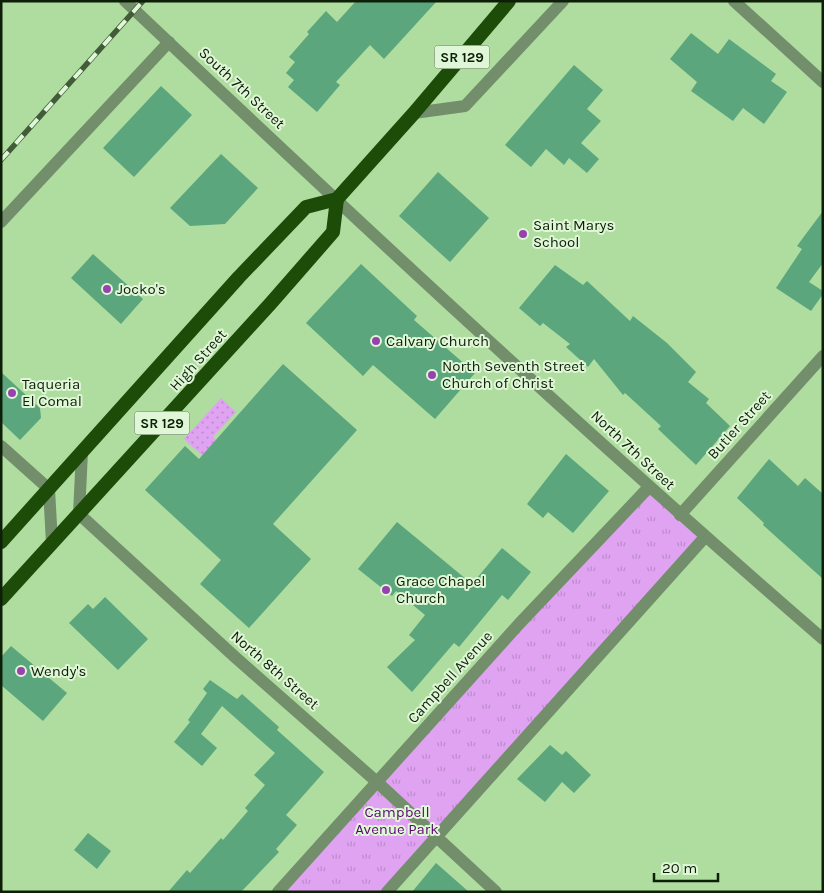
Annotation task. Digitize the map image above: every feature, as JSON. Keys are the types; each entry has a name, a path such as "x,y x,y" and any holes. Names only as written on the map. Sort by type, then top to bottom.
{"highway":[{"name":"SR 129","path":"337,199 414,113 509,1"},
{"name":"High Street","path":"1,542 239,277 306,208 337,199 333,232 1,599"}],"street":[{"name":"South 7th Street","path":"125,1 337,199"},
{"path":"414,113 465,106 563,1"},
{"path":"734,1 823,82"},
{"path":"1,222 169,42"},
{"name":"North 7th Street","path":"337,199 436,294 649,487 823,639"},
{"name":"Butler Street","path":"680,515 823,356"},
{"path":"1,446 49,489 52,543"},
{"path":"79,514 82,452"},
{"name":"Campbell Avenue","path":"278,892 519,624 649,487"},
{"name":"North 8th Street","path":"79,514 235,657 378,782 496,892"},
{"path":"387,892 705,537"}],"green space":[{"path":"221,398 236,412 213,437 263,483 249,498 184,439"},
{"name":"Campbell Avenue Park","path":"649,487 705,537 387,892 278,892"}],"building":[{"path":"356,1 437,1 384,59 370,45 336,82 340,85 317,112 288,87 294,80 286,73 295,62 289,57 309,34 307,32 326,11 337,22"},
{"path":"691,33 718,54 729,39 776,74 771,81 787,92 764,124 743,108 733,121 691,91 697,82 670,59"},
{"path":"574,65 603,90 587,109 601,121 581,143 599,159 587,173 569,158 564,165 546,149 531,167 505,145"},
{"path":"161,86 192,115 134,177 103,148"},
{"path":"221,154 258,188 225,224 190,226 170,208"},
{"path":"438,172 489,218 450,262 399,216"},
{"path":"823,211 823,263 809,282 823,291 823,294 811,311 776,288 802,249 797,246"},
{"name":"Jocko's","path":"93,254 143,299 121,324 71,278"},
{"path":"361,264 417,316 414,320 475,373 435,419 373,365 363,376 306,323"},
{"path":"555,265 583,285 587,281 630,321 633,316 667,343 696,372 688,382 709,399 706,403 730,426 696,465 658,429 661,426 625,393 623,395 594,359 588,367 566,347 570,344 543,323 540,326 519,308"},
{"path":"283,364 357,430 273,524 311,559 249,628 200,584 221,560 145,490 185,446 199,459"},
{"name":"Taqueria El Comal","path":"1,372 40,408 41,418 20,440 1,422"},
{"path":"566,454 609,491 573,533 548,512 543,518 527,504"},
{"path":"769,459 798,486 805,478 823,494 823,579 763,525 764,523 737,498"},
{"path":"397,522 472,584 502,548 531,572 508,600 502,595 459,647 454,643 412,692 387,667 415,640 409,635 425,615 396,591 392,596 358,569"},
{"path":"105,597 148,639 118,670 69,623 88,604 93,609"},
{"name":"Wendy's","path":"11,646 67,693 43,721 1,685 1,657"},
{"path":"210,680 237,699 242,694 279,727 277,730 324,772 286,815 297,825 276,849 279,852 241,892 168,892 187,870 190,873 221,838 223,840 248,811 245,808 265,785 254,775 275,753 222,706 201,734 217,748 202,766 174,742 190,722 188,720 207,693 203,689"},
{"path":"550,745 562,755 566,751 591,775 574,793 562,782 545,802 517,779"},
{"path":"88,833 111,851 97,869 74,850"},
{"path":"436,863 469,892 412,892"}],"railway":[{"path":"1,160 143,1"}],"place":[{"name":"Saint Marys School","path":"523,234"},
{"name":"Jocko's","path":"107,289"},
{"name":"Calvary Church","path":"376,341"},
{"name":"North Seventh Street Church of Christ","path":"432,375"},
{"name":"Taqueria El Comal","path":"12,393"},
{"name":"Grace Chapel Church","path":"386,590"},
{"name":"Wendy's","path":"21,671"}]}
